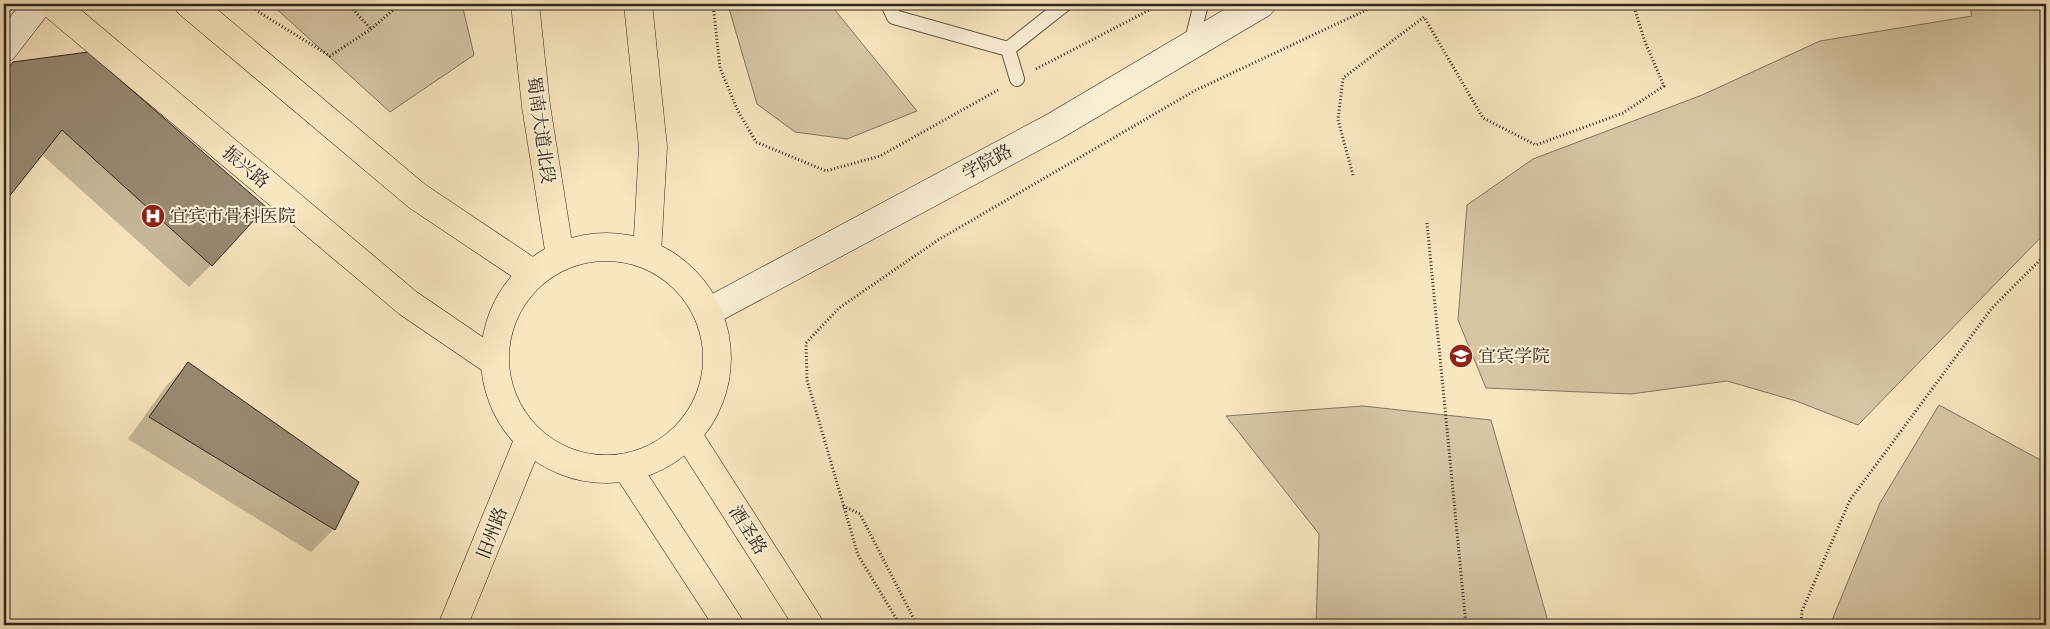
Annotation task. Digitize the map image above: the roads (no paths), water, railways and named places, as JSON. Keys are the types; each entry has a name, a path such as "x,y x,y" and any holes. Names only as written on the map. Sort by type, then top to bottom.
{"main road":[{"path":"4,48 38,4"},
{"name":"振兴路","path":"52,4 408,302 493,361"},
{"path":"189,4 417,196 532,273"},
{"name":"蜀南大道北段","path":"525,4 536,106 560,256"},
{"path":"638,4 653,147 647,254"},
{"name":"学院路","path":"708,312 1054,126 1262,4"},
{"path":"618,247 647,254 672,268 693,287 708,312 717,343 716,376 706,407 687,434 660,456 626,468 591,469 558,459 529,439 510,417 498,390 493,361 497,328 510,299 532,273 560,256 588,248 618,247"},
{"name":"酒圣路","path":"687,434 809,625"},
{"name":"旧州路","path":"453,625 529,439"},
{"path":"626,468 729,625"}],"lane":[{"path":"888,4 894,17 1008,49"},
{"path":"1008,49 1065,4"},
{"path":"1190,46 1202,4"},
{"path":"1008,49 1016,79"}],"place":[{"name":"宜宾市骨科医院","path":"153,216"},
{"name":"宜宾学院","path":"1461,356"}]}
